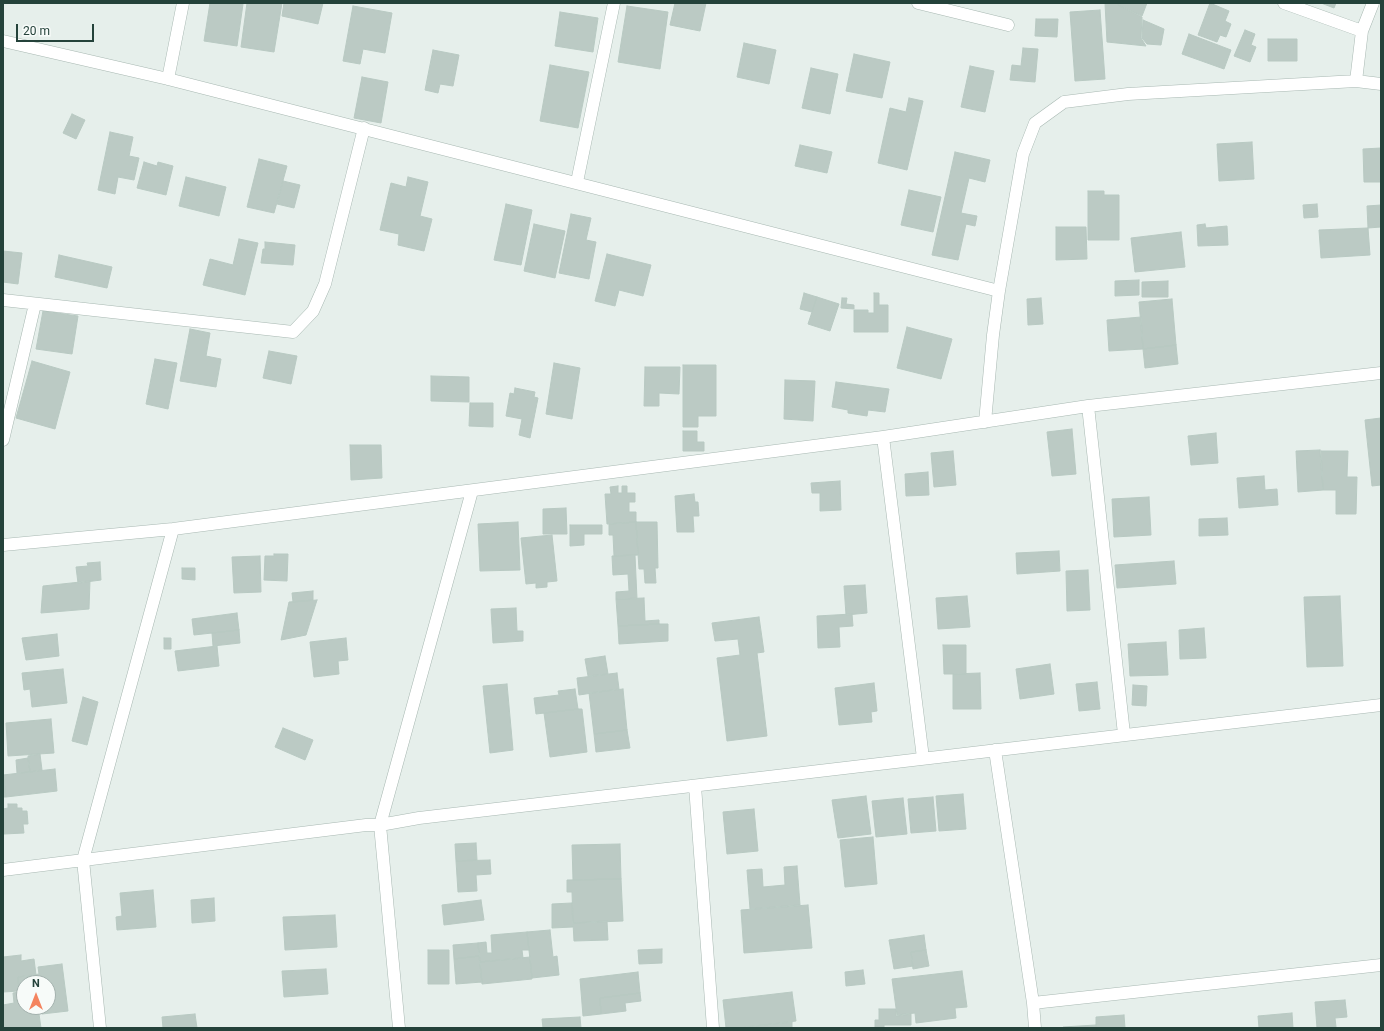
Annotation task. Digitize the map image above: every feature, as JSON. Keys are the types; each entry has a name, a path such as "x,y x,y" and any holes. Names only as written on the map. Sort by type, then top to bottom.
{"street":[{"path":"168,79 183,3"},
{"path":"577,182 614,3"},
{"path":"918,3 1008,25"},
{"path":"1284,3 1362,31"},
{"path":"1356,81 1362,31 1373,3"},
{"path":"3,41 168,79 999,290"},
{"path":"985,422 993,335 999,290 1023,154 1035,124 1064,102 1128,94 1356,81 1381,84"},
{"path":"3,300 293,332 313,311 325,284 364,128"},
{"path":"3,440 36,304"},
{"path":"3,545 173,529 883,437 1088,406 1381,373"},
{"path":"1088,406 1124,734"},
{"path":"883,437 923,758"},
{"path":"399,1028 380,825 472,491"},
{"path":"100,1028 83,860 173,529"},
{"path":"3,870 366,825 380,825 419,818 1381,705"},
{"path":"996,750 1033,1003 1035,1028"},
{"path":"695,786 713,1028"},
{"path":"1033,1003 1381,965"}],"building":[{"path":"210,3 243,4 237,46 204,41"},
{"path":"247,3 282,3 274,52 241,47"},
{"path":"284,3 323,3 318,24 282,16"},
{"path":"675,3 706,3 700,31 670,25"},
{"path":"1105,3 1118,3 1118,5 1142,17 1141,38 1146,46 1107,42"},
{"path":"1118,3 1147,3 1142,16 1118,5"},
{"path":"1210,3 1229,11 1225,21 1231,24 1226,37 1220,35 1217,42 1198,35"},
{"path":"1321,3 1336,3 1334,8"},
{"path":"353,6 392,13 385,53 363,49 360,64 343,61"},
{"path":"627,6 668,12 660,69 618,62"},
{"path":"1100,10 1105,79 1075,81 1070,12"},
{"path":"560,12 598,18 593,52 555,46"},
{"path":"1036,19 1058,19 1057,37 1035,36"},
{"path":"1143,20 1164,29 1161,45 1147,44 1142,38"},
{"path":"1245,30 1255,34 1251,45 1256,47 1250,62 1234,56"},
{"path":"1189,34 1231,50 1224,69 1182,54"},
{"path":"1268,39 1297,39 1297,61 1268,61"},
{"path":"744,43 776,50 769,84 737,77"},
{"path":"1023,48 1038,49 1035,82 1010,80 1012,65 1021,66"},
{"path":"433,50 459,55 453,86 440,84 438,93 425,90"},
{"path":"854,54 890,62 882,98 846,91"},
{"path":"550,65 589,72 578,128 540,121"},
{"path":"970,66 994,71 985,112 961,107"},
{"path":"811,68 838,74 830,114 802,108"},
{"path":"362,77 388,82 381,123 354,118"},
{"path":"909,98 923,101 907,170 878,163 890,108 906,112"},
{"path":"72,114 85,120 76,139 63,133"},
{"path":"110,132 133,137 129,156 139,158 134,180 118,177 115,194 98,190"},
{"path":"1252,142 1254,179 1219,181 1217,144"},
{"path":"800,145 832,152 827,173 795,166"},
{"path":"1381,148 1381,182 1364,182 1363,149"},
{"path":"955,152 990,160 985,182 969,178 961,213 977,216 975,226 966,224 958,260 932,255"},
{"path":"259,159 287,166 274,213 247,207"},
{"path":"144,162 157,166 158,162 173,166 166,195 137,188"},
{"path":"186,177 226,187 219,216 179,206"},
{"path":"408,177 428,182 420,216 432,219 424,251 398,245 399,234 380,230 391,183 406,187"},
{"path":"283,181 300,185 294,208 277,204"},
{"path":"909,190 941,197 933,232 901,225"},
{"path":"1088,191 1104,191 1104,195 1119,195 1119,240 1088,240"},
{"path":"506,204 532,210 521,265 494,260"},
{"path":"1317,204 1318,217 1304,218 1303,205"},
{"path":"1381,205 1381,227 1368,228 1367,206"},
{"path":"571,214 591,218 586,240 596,242 589,279 559,273"},
{"path":"534,224 565,231 555,278 524,271"},
{"path":"1205,224 1206,228 1227,226 1228,245 1198,246 1197,225"},
{"path":"1056,227 1086,227 1087,259 1056,260"},
{"path":"1368,228 1370,255 1321,258 1319,230"},
{"path":"1181,232 1185,267 1135,272 1131,238"},
{"path":"239,239 258,243 245,295 203,285 210,259 233,265"},
{"path":"265,242 295,245 293,265 261,263 263,249 265,249"},
{"path":"3,251 22,253 18,284 3,282"},
{"path":"607,254 651,265 643,296 619,290 615,306 595,301"},
{"path":"59,255 112,267 107,288 55,277"},
{"path":"1139,280 1139,295 1115,296 1115,281"},
{"path":"1168,281 1168,297 1142,297 1142,282"},
{"path":"804,293 817,297 812,312 800,309"},
{"path":"874,293 879,293 879,305 888,305 888,332 854,332 854,310 868,310 868,313 874,313"},
{"path":"817,297 839,304 830,331 808,324"},
{"path":"842,298 847,298 846,304 854,305 854,309 841,308"},
{"path":"1041,298 1043,324 1028,325 1027,299"},
{"path":"1172,299 1176,345 1143,349 1139,302"},
{"path":"43,311 78,316 72,354 36,349"},
{"path":"1141,317 1143,349 1109,351 1107,320"},
{"path":"907,327 952,339 941,379 897,368"},
{"path":"190,329 210,333 206,356 221,359 216,387 180,381"},
{"path":"1176,345 1178,364 1145,368 1143,349"},
{"path":"269,351 297,356 291,384 263,378"},
{"path":"155,359 177,363 168,409 146,404"},
{"path":"32,361 70,372 55,429 16,418"},
{"path":"554,363 580,368 572,419 546,414"},
{"path":"683,365 716,365 716,416 698,416 698,427 683,427"},
{"path":"645,367 680,367 679,394 659,393 659,406 644,406"},
{"path":"431,376 469,377 469,402 431,401"},
{"path":"785,380 815,381 813,421 784,419"},
{"path":"836,382 889,389 885,412 868,410 867,416 848,413 848,410 832,407"},
{"path":"515,388 535,392 534,397 538,398 530,438 519,435 522,419 506,416 510,393 514,394"},
{"path":"470,403 493,403 493,427 469,426"},
{"path":"1381,418 1381,485 1372,486 1365,420"},
{"path":"1072,429 1076,474 1052,476 1047,432"},
{"path":"683,431 697,431 697,442 704,442 704,451 683,451"},
{"path":"1216,433 1218,463 1191,465 1188,436"},
{"path":"350,445 381,445 382,478 351,480"},
{"path":"1320,450 1323,490 1298,492 1296,451"},
{"path":"953,451 956,485 934,487 931,453"},
{"path":"1321,451 1348,451 1347,477 1357,477 1356,514 1336,514 1336,490 1323,490"},
{"path":"928,472 929,495 906,496 905,474"},
{"path":"1264,476 1265,490 1277,489 1278,505 1239,508 1237,478"},
{"path":"840,481 841,510 820,511 820,493 812,493 811,483"},
{"path":"618,486 618,493 622,493 622,486 627,486 627,493 635,493 635,502 629,502 629,512 636,512 636,522 607,524 605,494 611,494 610,487"},
{"path":"694,494 695,502 698,502 699,516 693,516 694,532 677,532 675,496"},
{"path":"1149,497 1151,535 1114,537 1112,499"},
{"path":"566,508 567,534 543,534 543,509"},
{"path":"1227,518 1228,535 1199,536 1199,519"},
{"path":"518,522 520,570 480,571 478,524"},
{"path":"636,522 657,522 658,568 655,568 656,583 645,583 644,569 639,569"},
{"path":"636,522 638,555 614,556 613,535 609,535 609,524"},
{"path":"570,525 602,525 602,534 584,534 584,545 570,546"},
{"path":"552,535 557,581 547,582 547,587 536,588 536,583 526,584 521,538"},
{"path":"1059,551 1060,571 1017,574 1016,553"},
{"path":"274,554 288,554 287,581 264,580 265,556 274,556"},
{"path":"635,555 637,599 616,599 616,592 629,591 628,574 613,575 612,556"},
{"path":"260,556 261,592 234,593 232,557"},
{"path":"1174,561 1176,584 1117,588 1115,565"},
{"path":"100,562 101,580 78,583 76,567 88,566 87,563"},
{"path":"182,568 195,568 195,580 182,579"},
{"path":"1088,570 1090,610 1067,611 1066,571"},
{"path":"90,581 89,609 41,613 43,586"},
{"path":"865,585 867,613 846,615 844,586"},
{"path":"313,591 313,600 293,602 292,593"},
{"path":"967,596 970,627 938,629 936,598"},
{"path":"1340,596 1343,666 1307,667 1304,597"},
{"path":"644,598 645,621 659,620 659,624 618,626 616,599"},
{"path":"317,600 306,635 281,640 289,602"},
{"path":"516,608 517,631 523,631 523,641 493,643 491,609"},
{"path":"237,613 239,630 194,635 192,619"},
{"path":"852,614 853,626 839,627 840,647 818,648 817,616"},
{"path":"759,617 764,652 757,653 767,736 727,741 717,658 740,655 738,639 715,641 712,623"},
{"path":"668,624 668,641 619,644 618,626"},
{"path":"1204,628 1206,658 1180,659 1179,630"},
{"path":"239,630 240,643 213,646 212,633"},
{"path":"57,634 59,656 26,660 22,638"},
{"path":"164,638 171,638 171,649 164,649"},
{"path":"346,638 348,660 338,661 339,674 314,677 310,642"},
{"path":"1166,642 1168,675 1130,676 1128,644"},
{"path":"943,645 966,645 966,674 944,674"},
{"path":"217,646 219,666 178,671 175,651"},
{"path":"605,656 608,674 588,676 585,659"},
{"path":"1050,664 1054,694 1020,699 1016,669"},
{"path":"63,669 67,703 32,707 30,689 24,690 22,673"},
{"path":"617,673 619,689 579,695 577,678"},
{"path":"980,673 981,709 953,709 953,674"},
{"path":"1097,682 1100,709 1079,711 1076,684"},
{"path":"874,683 877,711 871,712 872,722 839,725 835,688"},
{"path":"507,684 513,750 490,753 483,686"},
{"path":"1133,685 1147,686 1146,706 1132,705"},
{"path":"575,689 578,709 536,714 534,698 559,695 558,691"},
{"path":"623,689 627,730 594,734 589,693"},
{"path":"83,697 98,702 87,745 72,741"},
{"path":"582,709 587,752 550,757 544,713"},
{"path":"51,719 54,753 8,756 6,723"},
{"path":"283,728 313,740 305,760 275,747"},
{"path":"627,730 630,748 596,752 594,734"},
{"path":"40,754 42,770 30,772 28,756"},
{"path":"28,758 30,772 17,773 16,760"},
{"path":"55,769 57,791 6,797 3,775"},
{"path":"3,775 6,797 3,797"},
{"path":"963,794 966,829 939,831 936,796"},
{"path":"866,796 871,834 838,838 832,800"},
{"path":"933,797 936,831 911,833 908,799"},
{"path":"903,798 907,834 876,837 872,801"},
{"path":"8,804 17,804 17,808 22,808 22,811 27,811 28,824 23,824 24,833 4,834 3,809 8,808"},
{"path":"754,809 758,851 727,854 723,812"},
{"path":"873,837 877,884 845,887 840,840"},
{"path":"476,843 477,860 456,861 455,844"},
{"path":"620,844 621,879 573,880 572,845"},
{"path":"490,860 491,874 476,875 477,891 458,892 456,861"},
{"path":"797,866 800,905 750,909 747,870 762,869 763,887 785,885 784,867"},
{"path":"621,879 623,921 573,923 572,892 567,892 567,880"},
{"path":"153,890 156,927 117,930 116,917 122,916 120,893"},
{"path":"214,898 215,921 192,923 191,900"},
{"path":"481,900 484,920 444,925 442,905"},
{"path":"572,903 573,927 552,928 552,904"},
{"path":"808,905 812,948 744,953 741,910"},
{"path":"335,915 337,947 285,950 283,917"},
{"path":"607,921 608,940 574,941 573,923"},
{"path":"550,930 553,957 557,956 559,975 532,978 527,932"},
{"path":"527,932 529,950 522,950 523,958 480,962 478,943 486,942 487,953 492,953 491,935"},
{"path":"924,935 926,950 911,952 913,966 894,969 889,940"},
{"path":"478,943 479,956 454,959 453,945"},
{"path":"662,949 662,963 639,964 638,950"},
{"path":"428,950 449,950 449,984 428,984"},
{"path":"926,950 929,966 913,969 911,952"},
{"path":"21,955 21,961 34,959 36,975 16,975 16,991 3,992 3,957"},
{"path":"479,956 482,982 456,984 454,959"},
{"path":"530,957 532,979 482,984 480,962"},
{"path":"62,964 68,1011 56,1012 56,975 32,975 39,974 38,967"},
{"path":"326,969 328,994 284,997 282,971"},
{"path":"863,970 865,984 846,986 845,972"},
{"path":"962,971 967,1007 955,1008 956,1018 916,1023 915,1013 897,1015 892,979"},
{"path":"638,972 640,993 600,998 601,1014 583,1016 580,979"},
{"path":"16,992 16,1015 39,1015 41,1028 3,1028 3,1005 14,1003 13,993"},
{"path":"792,992 796,1021 740,1028 726,1028 723,1000"},
{"path":"640,993 641,1001 625,1003 626,1011 601,1014 600,998"},
{"path":"1345,1000 1347,1017 1335,1018 1336,1027 1317,1028 1315,1002"},
{"path":"879,1009 896,1009 896,1016 911,1014 911,1025 884,1025 884,1028 875,1028 875,1020 879,1020"},
{"path":"1292,1013 1293,1028 1259,1028 1258,1016"},
{"path":"195,1014 197,1028 163,1028 162,1017"},
{"path":"1124,1015 1125,1028 1096,1028 1096,1017"},
{"path":"580,1017 581,1028 543,1028 542,1019"},
{"path":"792,1022 792,1028 745,1028 745,1027"},
{"path":"1096,1025 1096,1028 1063,1027"}]}
